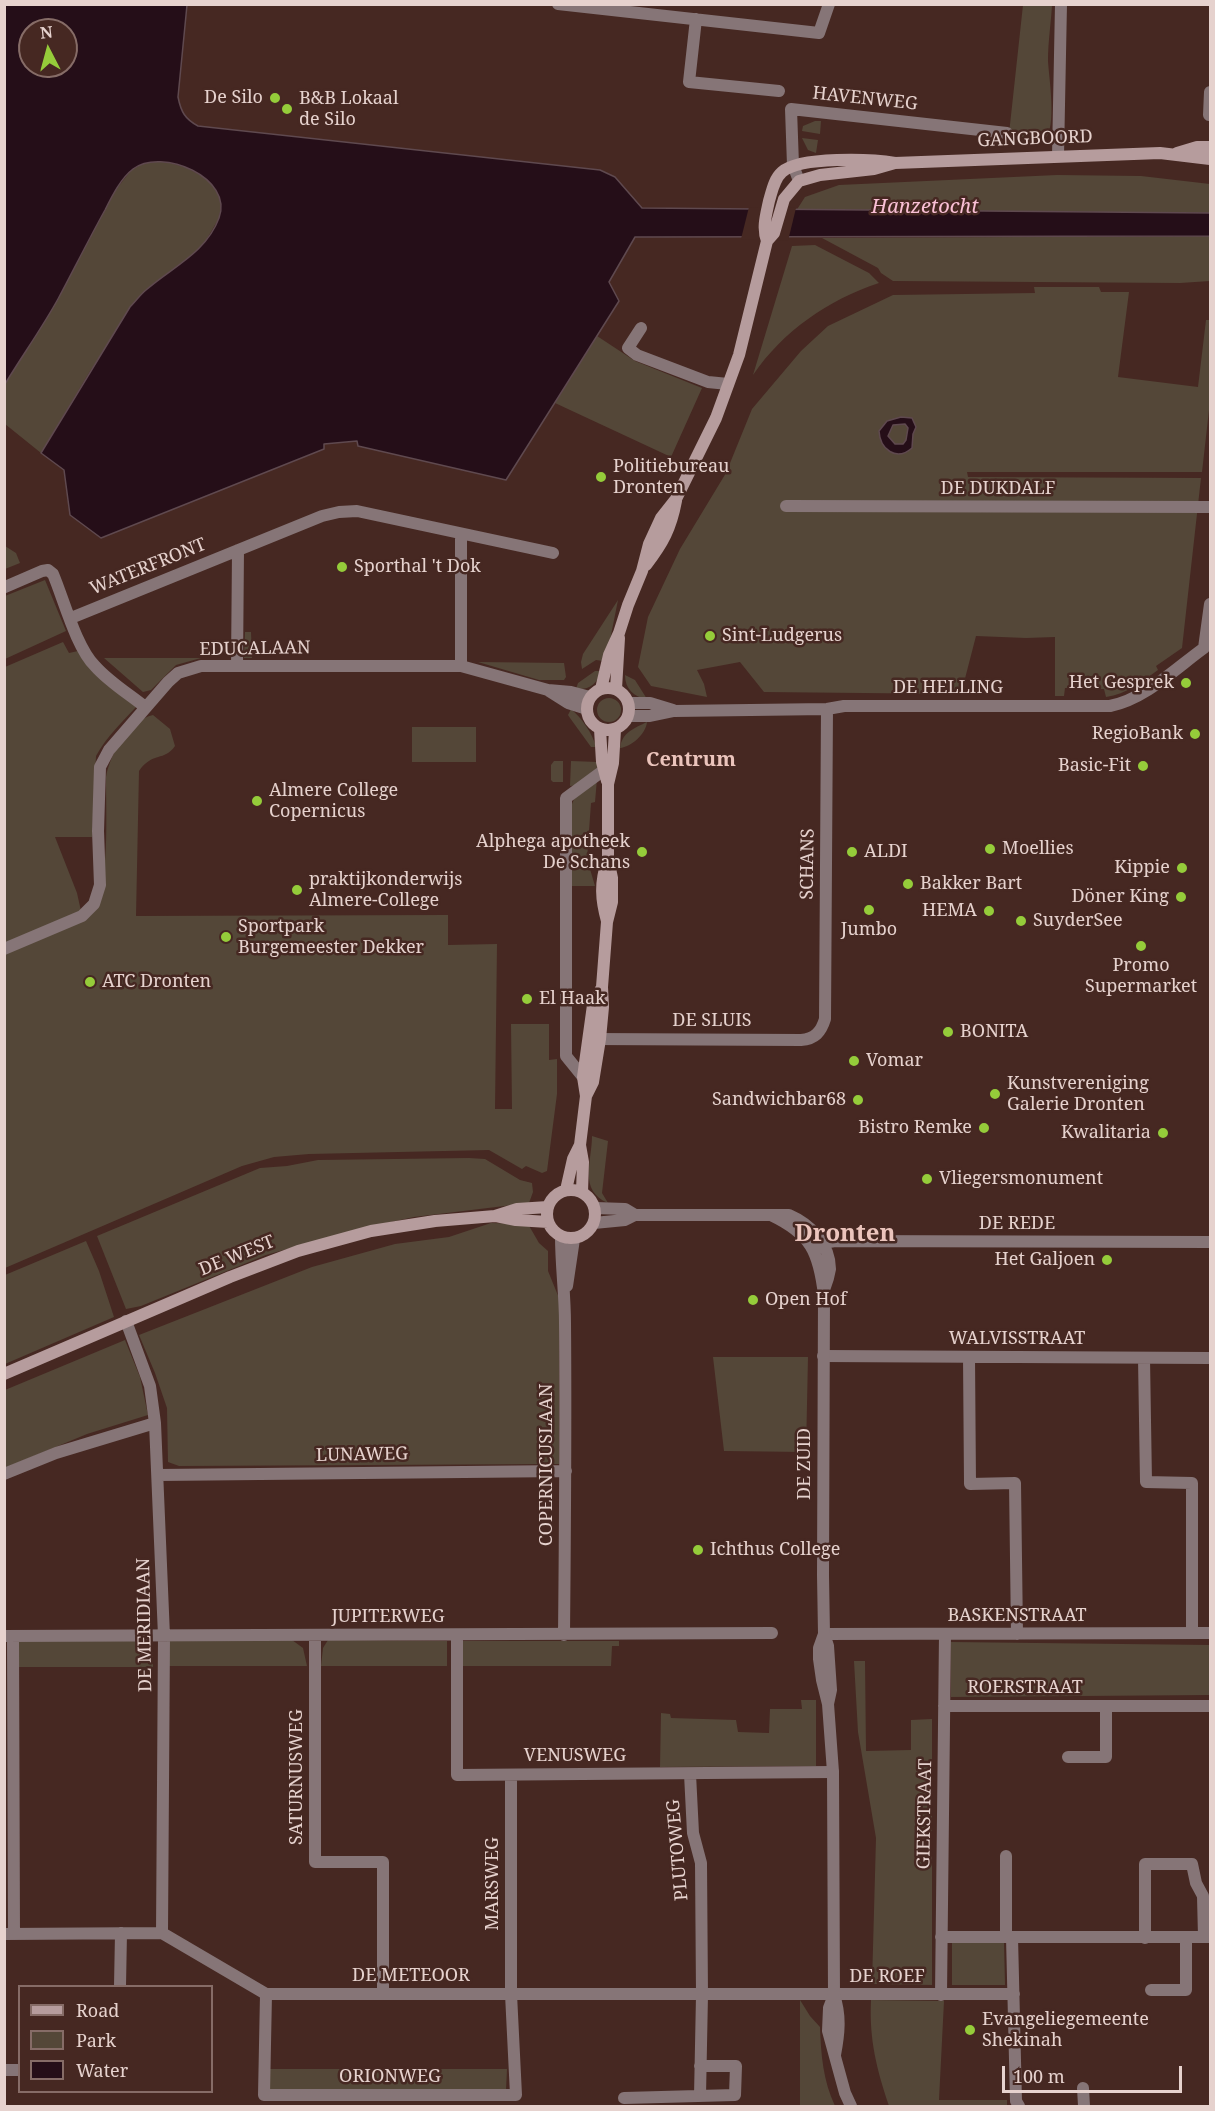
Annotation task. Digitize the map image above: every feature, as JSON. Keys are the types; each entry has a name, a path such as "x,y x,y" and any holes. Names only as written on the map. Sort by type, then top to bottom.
{"main road":[{"name":"GANGBOORD","path":"793,165 821,161 875,160 896,163 1175,153 1197,147 1210,147"},
{"name":"GANGBOORD","path":"1175,153 1210,159"},
{"name":"GANGBOORD","path":"799,181 820,174 874,170 896,163"},
{"path":"767,242 764,232 772,189 780,174 793,165"},
{"path":"601,689 616,689 624,694 629,703 629,716 624,724 615,730 600,729 590,721 589,703 601,689 609,655 620,633 656,528 676,499 716,418 739,355 767,242 774,233 787,194 799,181"},
{"path":"616,689 620,633"},
{"path":"600,729 602,762 608,784"},
{"path":"586,1096 593,1082 593,1005 602,987 607,922 602,902 602,877 608,860 608,784 613,763 615,730"},
{"path":"582,1192 583,1162 580,1145 586,1096 583,1077 594,1039"},
{"path":"566,1190 573,1159 580,1145"},
{"path":"566,1190 582,1192 595,1208 594,1223 586,1234 568,1238 555,1233 548,1222 548,1207 552,1199 566,1190"},
{"name":"DE WEST","path":"4,1374 126,1321 298,1251 371,1231 435,1221 495,1216 517,1209 548,1207"},
{"name":"DE WEST","path":"495,1216 548,1222"}],"street":[{"path":"558,4 819,33 829,4"},
{"path":"1058,156 1061,4"},
{"path":"696,20 690,82 780,91"},
{"path":"1209,115 1210,92"},
{"name":"HAVENWEG","path":"799,181 793,165 791,110 1007,133"},
{"path":"640,328 628,348 637,355 708,382 728,384"},
{"name":"DE DUKDALF","path":"786,506 1210,507"},
{"name":"WATERFRONT","path":"71,618 322,516 339,512 357,511 553,553"},
{"path":"461,535 461,666"},
{"path":"237,666 238,550"},
{"path":"6,587 42,571 48,570 53,574 71,618 74,633 94,666 145,707"},
{"path":"1207,649 1210,604"},
{"name":"DE HELLING","path":"629,716 650,716 674,711 827,709 844,706 1110,706 1137,697 1207,649"},
{"name":"EDUCALAAN","path":"4,949 82,916 94,904 100,885 98,831 100,767 109,750 145,707 178,673 201,666 461,666 548,690 571,692 589,703"},
{"name":"DE HELLING","path":"629,703 650,703 674,711"},
{"name":"SCHANS","path":"825,1020 827,709"},
{"path":"583,1077 566,1056 566,798 604,770"},
{"name":"DE SLUIS","path":"594,1039 809,1039 820,1031 825,1020"},
{"path":"595,1208 625,1209 636,1215"},
{"path":"594,1223 625,1220 636,1215 789,1215 806,1224 829,1242"},
{"name":"DE ZUID","path":"771,1215 788,1223 811,1245 820,1268 824,1295 822,1356 824,1634 819,1648 819,1659 828,1704 833,1772 834,1995 839,2010 840,2030 835,2055 845,2093 851,2106"},
{"name":"COPERNICUSLAAN","path":"564,1635 565,1296 561,1266 568,1238"},
{"name":"DE ZUID","path":"824,1295 830,1269 827,1254 829,1242"},
{"name":"DE REDE","path":"829,1242 1210,1242"},
{"name":"DE MERIDIAAN","path":"126,1321 150,1386 159,1475 164,1636 162,1933"},
{"name":"WALVISSTRAAT","path":"822,1356 1210,1358"},
{"path":"969,1357 970,1484 1015,1483 1017,1634"},
{"path":"1144,1358 1146,1482 1192,1483 1192,1633"},
{"path":"4,1474 56,1453 155,1423"},
{"name":"LUNAWEG","path":"159,1475 566,1471"},
{"name":"JUPITERWEG","path":"8,1636 772,1633"},
{"name":"BASKENSTRAAT","path":"824,1634 1210,1633"},
{"name":"GIEKSTRAAT","path":"941,1995 945,1634"},
{"name":"SATURNUSWEG","path":"315,1635 315,1862 383,1862 383,1994"},
{"name":"VENUSWEG","path":"457,1635 457,1775 833,1772"},
{"path":"8,1636 9,1934 162,1933 266,1994"},
{"name":"ROERSTRAAT","path":"944,1706 1210,1706"},
{"name":"ROERSTRAAT","path":"1068,1757 1106,1757 1106,1706"},
{"name":"PLUTOWEG","path":"690,1774 693,1833 701,1863 700,2096"},
{"name":"MARSWEG","path":"511,1775 511,1994"},
{"path":"1006,1856 1014,1994 1016,2101 1019,2106"},
{"path":"941,1937 1145,1938 1207,1937 1203,1896 1196,1883 1192,1864 1145,1864 1145,1938"},
{"path":"120,1985 121,1933"},
{"path":"1151,1990 1186,1990 1186,1938"},
{"name":"DE METEOOR","path":"266,1994 834,1995"},
{"name":"ORIONWEG","path":"266,1994 264,2095 516,2095 511,1994"},
{"path":"941,1995 1014,1994"},
{"name":"DE ROEF","path":"834,1995 941,1995"},
{"path":"624,2098 735,2095 736,2066 700,2066"},
{"path":"1083,2088 1084,2106"}],"green space":[{"path":"1023,5 1052,5 1048,47 1051,124 1045,139 1027,144 1008,143"},
{"path":"821,121 820,134 802,131 803,126"},
{"path":"802,138 818,140 816,153 808,150"},
{"path":"148,161 166,162 185,167 202,176 215,187 222,202 219,218 205,242 187,261 146,290 90,371 41,453 5,424 4,384 57,301 115,191 132,169"},
{"path":"1057,175 1141,176 1210,184 1210,213 796,211 805,197 839,185"},
{"path":"1210,236 1210,281 1180,283 893,281 881,273 878,268 822,238"},
{"path":"815,245 869,273 879,283 842,298 808,319 778,344 753,375 792,246"},
{"path":"1034,287 1099,287 1101,292 1129,292 1118,377 1198,387 1206,320 1210,320 1210,401 1202,472 967,472 968,477 1201,478 1182,648 1156,666 1158,670 1140,683 1121,693 1106,697 1104,689 1065,688 1064,696 1055,696 1055,637 976,636 961,694 764,692 740,662 697,670 707,697 651,686 638,667 648,617 680,549 726,473 752,409 801,351 828,326 893,295 1035,293"},
{"path":"597,336 635,361 702,388 671,457 555,403"},
{"path":"5,546 16,553 20,563 5,569"},
{"path":"45,580 66,631 5,659 5,596"},
{"path":"618,600 603,661 596,660 582,669 583,654"},
{"path":"245,632 251,632 252,658 244,658"},
{"name":"Sportpark Burgemeester Dekker","path":"63,642 69,653 78,651 139,704 110,735 96,756 92,837 55,837 77,893 83,920 96,908 102,888 108,768 122,739 136,724 153,715 170,729 175,746 167,754 149,761 139,771 136,916 448,915 448,945 497,944 495,1109 512,1109 511,1024 549,1024 549,1060 557,1059 557,1094 547,1171 542,1173 526,1166 522,1169 489,1150 309,1154 274,1157 242,1166 5,1268 5,667"},
{"path":"104,658 201,658 176,665 151,690 143,692"},
{"path":"478,662 564,663 566,677 564,680 539,680"},
{"path":"595,671 601,671 595,683 589,687 576,689 578,683"},
{"path":"625,675 635,680 647,699 631,692"},
{"path":"609,698 618,701 621,710 618,719 609,722 600,719 597,710 600,701"},
{"path":"571,709 586,726 596,747 591,747 568,715"},
{"path":"647,722 644,731 637,739 620,748 626,734"},
{"path":"412,727 476,727 476,762 412,762"},
{"path":"554,761 563,761 563,782 551,780 551,765"},
{"path":"571,761 598,762 598,767 579,785 570,786"},
{"path":"597,779 595,802 591,803 587,859 595,886 572,886 572,804 574,799"},
{"path":"592,1136 608,1141 602,1193 608,1203 593,1191 590,1183"},
{"path":"485,1159 520,1180 532,1183 533,1192 529,1203 414,1217 355,1230 266,1255 141,1306 126,1309 97,1236 260,1168 318,1160"},
{"path":"491,1223 528,1224 539,1243 548,1251 548,1271 559,1298 559,1464 179,1466 168,1462 167,1408 139,1335 312,1267 395,1244 449,1237"},
{"path":"86,1241 99,1271 114,1317 5,1364 5,1275"},
{"path":"125,1340 140,1377 148,1415 87,1434 5,1468 5,1390"},
{"path":"713,1357 808,1357 806,1452 724,1451"},
{"path":"19,1638 153,1638 153,1667 19,1667"},
{"path":"167,1639 292,1640 303,1648 307,1666 167,1666"},
{"path":"328,1640 447,1641 447,1666 321,1666 323,1648"},
{"path":"462,1641 619,1641 619,1646 612,1646 611,1666 462,1666"},
{"path":"951,1642 1210,1645 1210,1695 951,1697"},
{"path":"854,1661 865,1661 866,1751 911,1750 911,1720 932,1719 932,1985 872,1984 876,1838 858,1732"},
{"path":"801,1700 816,1700 816,1766 660,1767 661,1713 670,1714 671,1718 736,1720 738,1732 769,1733 770,1709 802,1709"},
{"path":"952,1942 1004,1942 1005,1985 952,1985"},
{"path":"800,2000 820,2027 823,2067 835,2106 800,2106"},
{"path":"871,2000 944,2001 939,2100 1007,2100 1007,2106 889,2106 875,2054 871,2028"},
{"path":"267,2069 507,2069 506,2090 267,2090"}],"water":[{"path":"5,5 187,5 178,97 184,115 198,126 600,170 615,177 642,208 1210,213 1210,236 635,237 609,282 619,301 506,480 358,446 357,441 324,444 324,449 101,538 70,515 64,470 41,453 130,307 146,290 206,241 219,218 221,204 216,190 206,179 177,164 146,163 133,169 117,188 52,310 5,384"},
{"path":"901,417 912,418 916,427 912,448 895,454 886,448 879,431 887,421","holes":["905,424 908,428 903,444 895,444 888,436 893,425"]}],"pier":[{"path":"749,207 796,208 788,241 741,239"}],"place":[{"name":"De Silo","path":"275,98"},
{"name":"B&B Lokaal de Silo","path":"287,109"},
{"name":"Politiebureau Dronten","path":"601,477"},
{"name":"Sporthal 't Dok","path":"342,567"},
{"name":"Sint-Ludgerus","path":"710,636"},
{"name":"Het Gesprek","path":"1186,683"},
{"name":"RegioBank","path":"1195,734"},
{"name":"Basic-Fit","path":"1143,766"},
{"name":"Almere College Copernicus","path":"257,801"},
{"name":"Moellies","path":"990,849"},
{"name":"Alphega apotheek De Schans","path":"642,852"},
{"name":"ALDI","path":"852,852"},
{"name":"Kippie","path":"1182,868"},
{"name":"Bakker Bart","path":"908,884"},
{"name":"praktijkonderwijs Almere-College","path":"297,890"},
{"name":"Döner King","path":"1181,897"},
{"name":"Jumbo","path":"869,910"},
{"name":"HEMA","path":"989,911"},
{"name":"SuyderSee","path":"1021,921"},
{"name":"Sportpark Burgemeester Dekker","path":"226,937"},
{"name":"Promo Supermarket","path":"1141,946"},
{"name":"ATC Dronten","path":"90,982"},
{"name":"El Haak","path":"527,999"},
{"name":"BONITA","path":"948,1032"},
{"name":"Vomar","path":"854,1061"},
{"name":"Kunstvereniging Galerie Dronten","path":"995,1094"},
{"name":"Sandwichbar68","path":"858,1100"},
{"name":"Bistro Remke","path":"984,1128"},
{"name":"Kwalitaria","path":"1163,1133"},
{"name":"Vliegersmonument","path":"927,1179"},
{"name":"Het Galjoen","path":"1107,1260"},
{"name":"Open Hof","path":"753,1300"},
{"name":"Ichthus College","path":"698,1550"},
{"name":"Evangeliegemeente Shekinah","path":"970,2030"}],"district":[{"name":"Centrum","path":"691,760"},
{"name":"Dronten","path":"845,1234"}],"water label":[{"name":"Hanzetocht","path":"925,207"}]}
